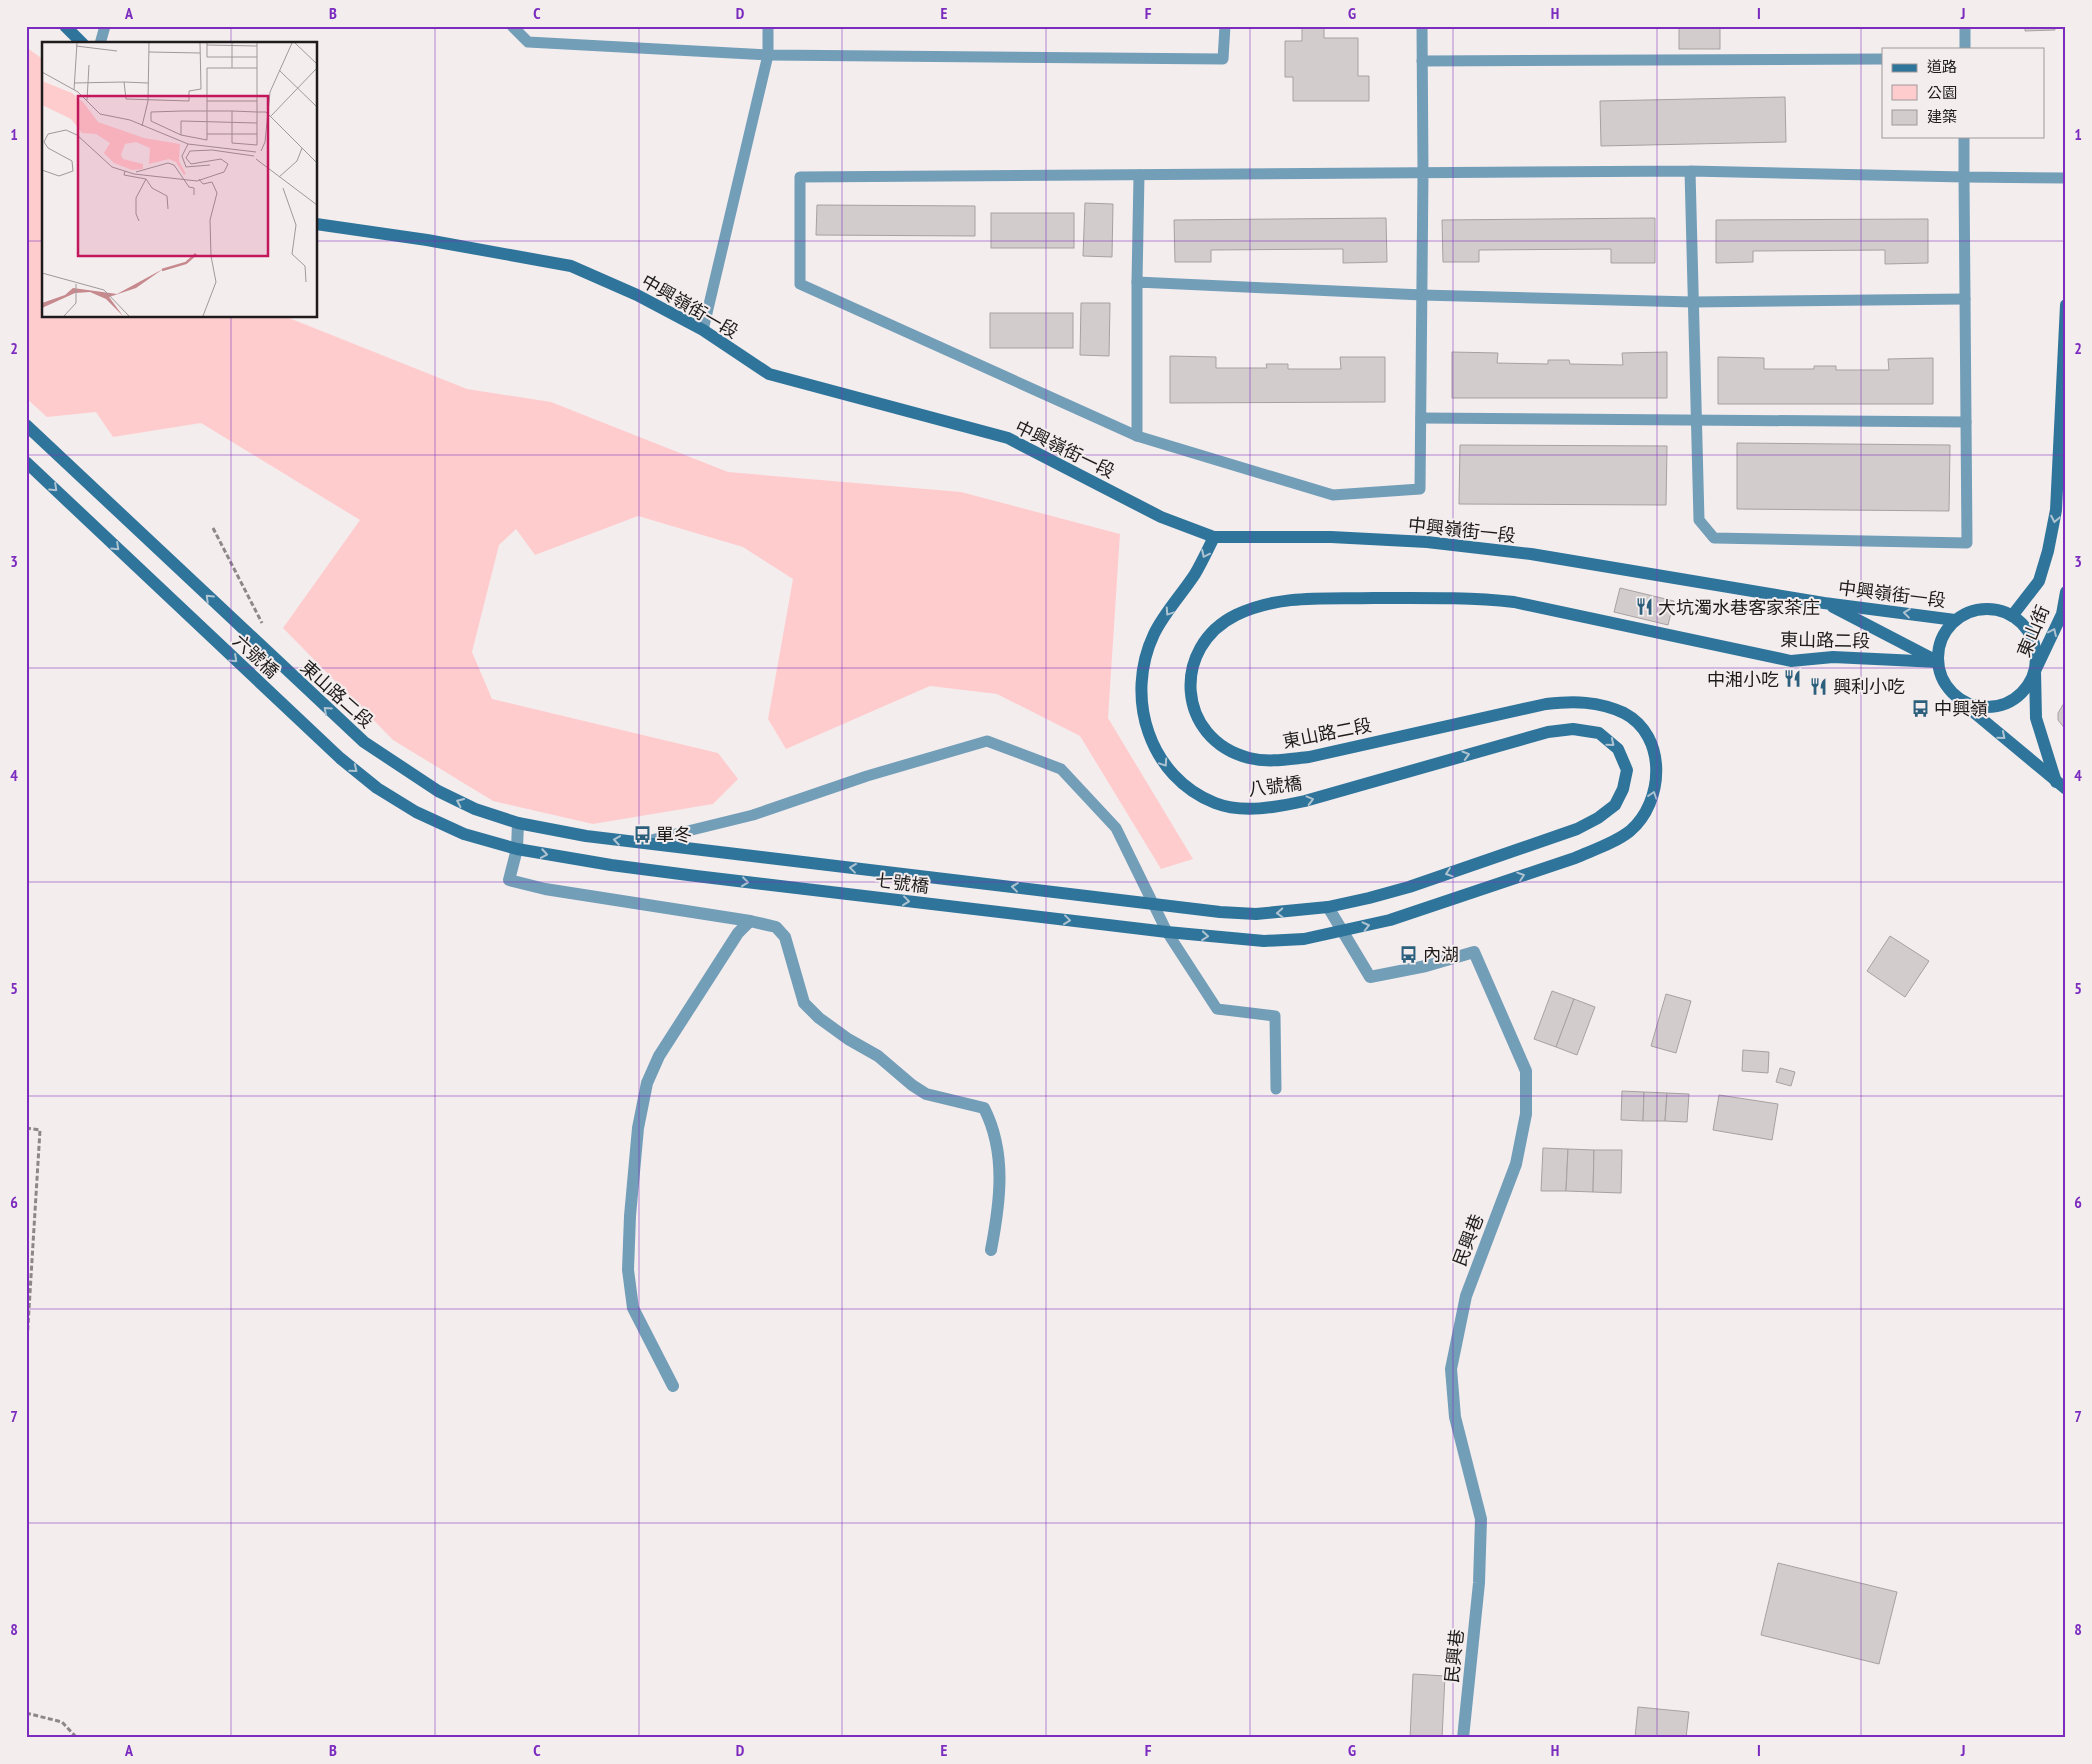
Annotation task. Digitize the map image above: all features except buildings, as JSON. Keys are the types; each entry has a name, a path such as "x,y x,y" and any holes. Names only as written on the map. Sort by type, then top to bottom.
{"main road":[{"path":"65,26 81,42"},
{"name":"中興嶺街一段","path":"318,224 427,240 572,266 637,295 703,330 770,374 1008,438 1160,516 1214,537 1331,537 1436,543 1531,554 1824,603 1955,620"},
{"name":"東山街","path":"2012,616 2039,581 2048,551 2056,510 2066,306"},
{"name":"東山路二段","path":"26,425 364,742 438,791 475,809 518,823 700,851"},
{"name":"東山街","path":"2059,453 2066,499"},
{"name":"六號橋","path":"26,462 340,758 377,788 416,812 464,834 517,849"},
{"name":"八號橋","path":"1214,537 1196,572 1154,634 1144,666 1141,703 1148,737 1164,766 1188,790 1216,804 1248,809 1278,807 1548,732 1573,729 1599,733 1618,749 1627,770 1624,789 1615,805 1577,829 1409,887 1328,907"},
{"name":"東山街","path":"2061,786 2036,718 2035,671 2062,614 2066,592"},
{"name":"東山路二段","path":"1104,924 1264,941 1304,939 1341,932 1408,914 1575,858 1629,831 1645,814 1655,794 1657,773 1654,750 1643,730 1626,714 1601,704 1572,701 1546,704 1309,756 1277,761 1248,758 1226,748 1209,735 1197,716 1189,691 1191,666 1202,644 1215,629 1235,616 1256,606 1291,599 1471,597 1514,602 1791,661 1834,657 1938,662"},
{"name":"中興嶺街一段","path":"1824,603 1938,662"},
{"path":"1981,609 1997,610 2012,616 2025,626 2033,640 2037,656 2035,671 2028,687 2015,699 2000,706 1982,708 1965,703 1951,694 1943,683 1938,662 1939,642 1945,630 1967,612 1981,609"},
{"name":"東山街","path":"1951,694 2061,786"},
{"name":"七號橋","path":"517,849 611,865 696,876 1104,924"},
{"name":"七號橋","path":"700,851 1151,903"},
{"path":"1151,903 1256,914 1328,907"}],"street":[{"path":"518,823 517,849 509,880 545,889 750,921 776,928 785,937 804,1002 819,1018 848,1039 878,1056 912,1085 926,1094 984,1108 994,1135 1001,1194 991,1250"},
{"name":"民興巷","path":"1328,907 1341,932 1370,977 1426,966 1474,952 1526,1071 1526,1114 1516,1164 1466,1296 1451,1369 1455,1416 1480,1519 1479,1583 1463,1738"},
{"path":"673,1386 633,1308 628,1270 630,1216 638,1128 647,1083 659,1056 738,933 750,921"}],"lane":[{"path":"101,42 105,26"},
{"path":"512,26 528,42 768,55 1223,59 1224,26"},
{"path":"703,330 768,55 768,26"},
{"path":"1422,26 1423,173 1420,489 1333,495 1137,436 800,284 800,177 1139,175 1423,173 1690,171 2066,178"},
{"path":"1965,26 1965,48"},
{"path":"1422,61 1882,59"},
{"path":"1690,171 1699,520 1714,538 1967,543 1964,138"},
{"path":"1137,436 1139,175"},
{"path":"1137,282 1422,295 1693,302 1965,299"},
{"path":"1421,418 1966,422"},
{"path":"639,843 753,815 867,776 987,741 1061,769 1116,828 1151,903 1167,932 1217,1009 1275,1016 1276,1089"}],"path":[{"path":"213,528 265,628"},
{"path":"26,1128 40,1130 26,1358"},
{"path":"26,1713 62,1722 77,1738"}],"green space":[{"path":"26,47 42,59 42,318 289,318 467,389 551,402 728,472 961,492 1120,534 1108,718 1193,859 1161,869 1080,736 997,694 930,686 786,749 768,719 793,579 743,547 638,516 535,555 516,529 499,545 472,652 492,699 718,753 738,779 713,804 593,824 493,801 393,740 283,628 360,520 201,423 113,437 96,412 47,417 26,398"}],"place":[{"name":"大坑濁水巷客家茶庄","path":"1644,607"},
{"name":"中湘小吃","path":"1793,679"},
{"name":"興利小吃","path":"1819,686"},
{"name":"中興嶺","path":"1920,708"},
{"name":"單冬","path":"642,834"},
{"name":"內湖","path":"1409,954"}]}
